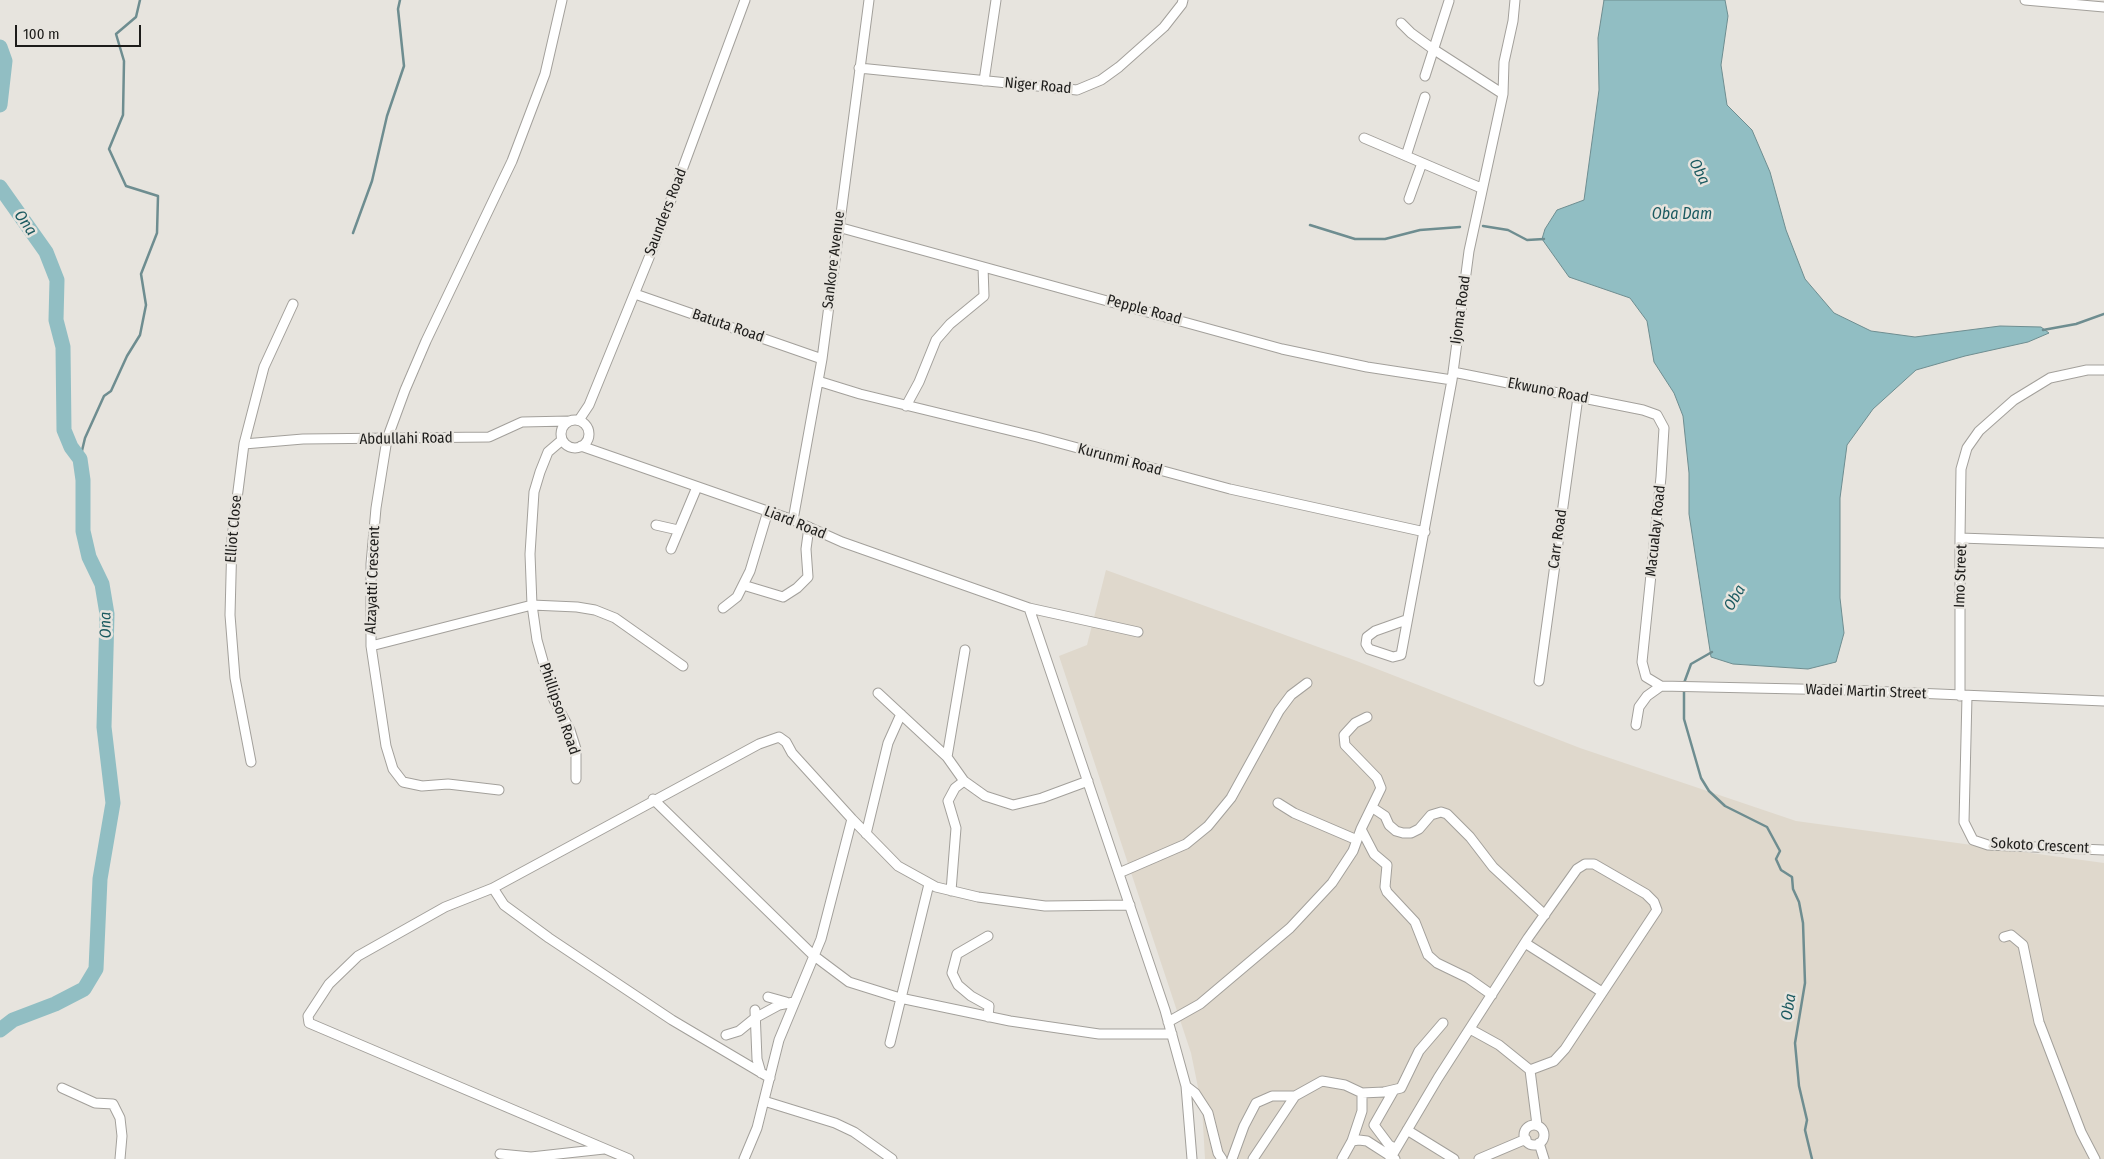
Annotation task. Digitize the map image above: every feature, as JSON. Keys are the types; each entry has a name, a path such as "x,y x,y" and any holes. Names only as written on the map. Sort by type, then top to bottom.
{"street":[{"name":"Alzayatti Crescent","path":"532,606 371,646 370,564 376,508 387,440 405,390 426,341 512,161 545,74 562,0"},
{"name":"Saunders Road","path":"580,420 589,405 635,294 745,0"},
{"name":"Sankore Avenue","path":"793,520 822,359 858,68 869,0"},
{"path":"984,81 996,0"},
{"name":"Niger Road","path":"858,68 1077,90 1093,84 1119,67 1164,27 1183,0"},
{"name":"Ijoma Road","path":"1406,620 1374,631 1367,637 1366,644 1369,649 1397,657 1401,655 1453,376 1469,251 1481,188 1503,94 1504,62 1514,21 1515,0"},
{"path":"2025,0 2104,7"},
{"path":"1425,76 1449,1"},
{"path":"1401,23 1433,49 1503,94"},
{"path":"1406,156 1425,97"},
{"path":"1364,138 1481,188"},
{"path":"1409,199 1422,163"},
{"name":"Pepple Road","path":"838,227 1133,306 1282,349 1367,367 1453,376"},
{"path":"906,406 919,382 936,340 950,324 984,296 983,267"},
{"name":"Batuta Road","path":"635,294 822,359"},
{"name":"Elliot Close","path":"251,762 235,678 230,615 232,538 244,444 264,367 293,304"},
{"path":"1960,538 1961,469 1967,448 1979,432 2014,400 2050,378 2088,370 2104,370"},
{"name":"Ekwuno Road","path":"1453,376 1643,410"},
{"name":"Kurunmi Road","path":"818,381 906,406 1037,437 1230,489 1425,532"},
{"name":"Carr Road","path":"1539,681 1578,397"},
{"name":"Macualay Road","path":"1643,410 1657,415 1664,428 1661,477 1642,662 1646,677 1662,686"},
{"path":"551,421 572,448 581,446 587,440 588,431 580,420 569,421 562,435"},
{"name":"Abdullahi Road","path":"244,444 303,439 387,440 489,437 522,422 569,421"},
{"name":"Phillipson Road","path":"562,435 548,452 534,492 530,554 532,606 537,640 554,700 570,730 576,749 576,779"},
{"name":"Liard Road","path":"581,446 793,520 842,542 1029,608 1138,632"},
{"path":"672,549 678,530 697,487"},
{"path":"723,608 737,597 750,571 768,511"},
{"path":"656,525 678,530"},
{"path":"743,586 783,597 797,588 808,577 806,549 809,527"},
{"name":"Imo Street","path":"1963,696 1960,538 2104,543"},
{"path":"532,606 577,607 595,610 615,618 683,666"},
{"path":"1029,608 1172,1034 1186,1086 1192,1159"},
{"path":"371,646 386,746 393,769 403,782 422,786 448,784 499,790"},
{"path":"947,757 965,650"},
{"path":"1119,873 1186,844 1208,826 1231,798 1279,711 1291,695 1307,683"},
{"path":"1636,725 1639,707 1647,696 1662,686"},
{"name":"Wadei Martin Street","path":"1662,686 2104,701"},
{"path":"878,693 947,757 964,782 985,796 1013,805 1042,798 1088,782"},
{"name":"Sokoto Crescent","path":"1963,696 1964,822 1973,840 1988,845 2104,850"},
{"path":"866,834 888,743 900,714"},
{"path":"1168,1022 1200,1004 1290,928 1332,883 1353,852 1361,828 1373,808 1381,788 1377,778 1345,745 1344,741 1344,735 1349,729 1367,717"},
{"path":"625,1158 322,1030 309,1022 308,1016 329,984 358,956 445,906 492,888 759,744 779,737 786,742 792,753 852,819 898,866 929,884 951,891 1045,906 1130,905"},
{"path":"951,891 956,828 948,801 955,788 964,782"},
{"path":"653,800 813,955 849,982 900,998 988,1017 1099,1034 1172,1034"},
{"path":"1278,803 1322,826 1357,840"},
{"path":"1373,808 1385,816 1396,831 1403,833 1412,833 1419,829 1431,815 1441,812 1448,814 1470,837 1493,867 1544,915"},
{"path":"744,1159 757,1128 778,1040 790,1002 821,939 852,819"},
{"path":"1361,828 1374,854 1387,866 1385,887 1387,892 1415,922 1428,955 1437,963 1468,978 1492,995"},
{"path":"1352,1141 1367,1141 1392,1159 1407,1130 1544,915 1577,869 1584,864 1594,864 1646,894 1654,902 1657,910 1566,1049 1554,1061 1530,1070"},
{"path":"890,1042 929,884"},
{"path":"492,888 504,905 549,938 672,1020 770,1078"},
{"path":"2004,937 2011,935 2023,945 2040,1022 2081,1132 2096,1159"},
{"path":"988,936 957,954 952,973 958,985 971,996 989,1006 988,1017"},
{"path":"1525,943 1602,992"},
{"path":"768,997 790,1002"},
{"path":"726,1034 739,1031 755,1014 790,1002"},
{"path":"755,1014 758,1059 761,1073"},
{"path":"1253,1159 1295,1096 1322,1081 1345,1085 1362,1094 1400,1088 1419,1051 1443,1023"},
{"path":"1470,1029 1499,1045 1530,1070 1537,1125 1544,1132 1544,1138 1539,1144"},
{"path":"1186,1086 1196,1094 1208,1112 1218,1153 1222,1159"},
{"path":"62,1088 79,1094 95,1103 113,1104 120,1118 120,1159"},
{"path":"1394,1090 1374,1124 1389,1145 1396,1149"},
{"path":"1342,1159 1352,1141 1362,1112 1362,1094"},
{"path":"1232,1159 1244,1126 1256,1103 1272,1096 1295,1096"},
{"path":"764,1101 834,1123 854,1132 892,1159"},
{"path":"1537,1125 1528,1128 1525,1133 1526,1139 1530,1144 1539,1144"},
{"path":"1407,1130 1454,1159"},
{"path":"1479,1159 1526,1139"},
{"path":"1539,1144 1544,1159"},
{"path":"500,1154 529,1158 605,1149"}],"shaded area":[{"path":"1106,570 1354,660 1580,748 1796,821 2104,863 2104,1159 1205,1159 1202,1107 1191,1053 1059,656 1087,645"}],"water":[{"name":"Oba Dam","path":"1604,0 1725,0 1728,16 1721,65 1727,105 1752,130 1770,172 1786,230 1805,279 1834,313 1871,331 1915,337 2000,326 2041,327 2049,333 2028,342 1965,356 1916,370 1873,409 1847,445 1840,498 1840,598 1844,633 1836,662 1808,669 1733,664 1711,657 1689,514 1689,473 1683,416 1674,393 1654,362 1647,321 1630,298 1569,277 1542,239 1545,229 1557,210 1584,200 1599,90 1598,38"}],"waterway":[{"path":"80,459 85,438 104,396 111,391 127,356 140,335 146,305 141,274 157,233 158,196 126,186 109,149 123,115 124,61 116,34 136,17 140,0"},
{"path":"353,233 372,181 387,116 404,66 398,9 400,0"},
{"name":"Ona","path":"0,47 5,61 0,105"},
{"name":"Ona","path":"0,187 46,252 57,280 56,320 63,347 64,430 71,447 80,459 83,480 83,531 89,557 102,584 107,614 104,727 113,803 100,879 96,969 84,989 55,1004 13,1020 0,1030"},
{"path":"1310,225 1355,239 1385,239 1420,230 1460,227"},
{"path":"1483,226 1508,230 1527,240 1544,239"},
{"path":"2043,330 2076,324 2104,314"},
{"name":"Oba","path":"1712,652 1691,664 1684,683 1684,719 1701,778 1709,791 1725,806 1767,827 1780,851 1776,859 1781,870 1792,877 1793,889 1799,902 1803,923 1805,983 1795,1043 1799,1086 1807,1120 1805,1130 1812,1159"}]}
